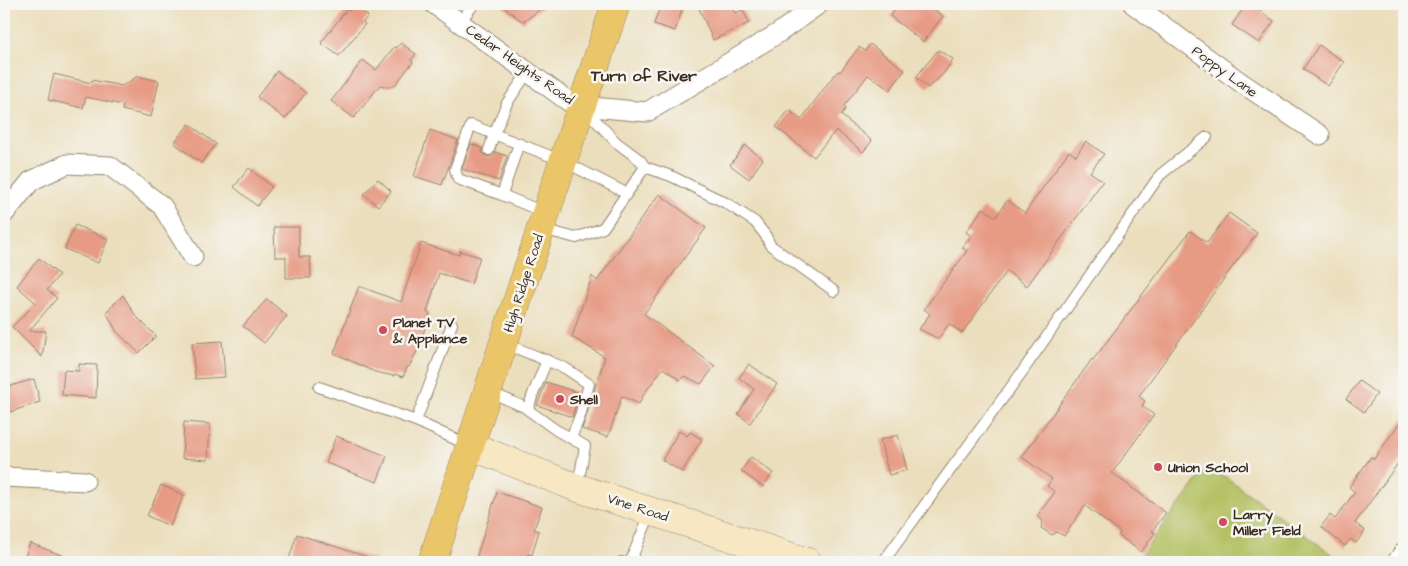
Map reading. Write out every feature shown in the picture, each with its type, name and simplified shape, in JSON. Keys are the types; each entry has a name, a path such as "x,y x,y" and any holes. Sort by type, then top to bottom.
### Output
{"main road":[{"name":"High Ridge Road","path":"432,562 616,4"}],"street":[{"name":"Cedar Heights Road","path":"434,4 568,101 581,106"},
{"path":"581,106 647,112 777,34 819,4"},
{"name":"Poppy Lane","path":"1133,4 1243,84 1320,135"},
{"path":"4,214 31,181 67,164 110,166 162,206 194,257"},
{"name":"Vine Road","path":"471,446 575,487 808,562"},
{"path":"4,477 85,481"},
{"path":"1397,562 1404,552"}],"lane":[{"path":"460,22 474,4"},
{"path":"489,150 507,103 528,72"},
{"path":"581,106 616,142 640,160 645,167 671,176 726,203 755,222 766,236 770,245 834,291"},
{"path":"626,194 563,161 471,125 455,169 458,179 502,195 543,221 576,238 603,228 645,167"},
{"path":"883,562 1022,372 1160,175 1207,137"},
{"path":"502,195 519,144"},
{"path":"477,186 481,175"},
{"path":"416,421 452,324"},
{"path":"504,343 565,368 589,384 580,416 571,438"},
{"path":"528,409 547,360"},
{"path":"319,387 416,421 471,446"},
{"path":"488,391 528,409 556,430 585,446 581,469 575,487"},
{"path":"630,562 652,511"}],"green space":[{"name":"Larry Miller Field","path":"1209,465 1343,562 1136,562"}],"building":[{"path":"500,4 547,4 523,22"},
{"path":"661,4 684,4 675,31 654,24"},
{"path":"697,4 731,4 735,13 743,10 749,23 713,40"},
{"path":"900,4 927,4 943,16 923,42 890,16"},
{"path":"1246,4 1265,4 1260,11 1274,21 1259,43 1232,25"},
{"path":"354,5 368,16 363,22 365,24 339,56 321,43 347,9 349,11"},
{"path":"401,43 416,54 411,60 413,62 394,86 380,85 354,118 331,101 363,60 376,70 394,47 396,48"},
{"path":"870,44 905,70 890,90 868,75 844,106 846,108 841,115 872,141 863,152 836,130 814,157 776,127 789,110 801,120 831,79 838,71 840,72 859,47 865,51"},
{"path":"1319,45 1344,62 1328,86 1303,69"},
{"path":"938,50 953,59 944,73 928,88 916,77"},
{"path":"277,71 306,93 285,119 257,97"},
{"path":"54,74 91,83 92,80 122,86 138,76 159,81 151,117 122,110 123,105 86,97 83,108 48,100"},
{"path":"189,124 216,144 201,163 174,143"},
{"path":"430,130 458,140 442,185 414,176"},
{"path":"1086,141 1104,154 1090,172 1103,181 1027,286 1007,271 962,333 949,324 938,339 919,329 930,314 924,309 967,251 962,248 971,236 966,232 983,208 996,217 1007,200 1025,213 1069,151 1076,156"},
{"path":"471,144 482,148 482,152 486,156 491,157 495,152 507,156 499,181 462,169"},
{"path":"745,145 763,159 749,179 730,165"},
{"path":"249,168 272,187 257,206 234,187"},
{"path":"378,179 391,191 378,206 364,194"},
{"path":"659,194 706,228 644,314 715,366 701,384 684,376 680,380 663,368 639,404 622,396 608,437 582,429 605,357 572,337 592,276 597,281"},
{"path":"1229,213 1257,233 1139,396 1145,401 1142,406 1154,415 1112,473 1166,513 1152,531 1155,533 1141,552 1118,535 1120,532 1085,506 1064,536 1057,532 1052,535 1041,528 1043,521 1037,516 1055,492 1047,486 1052,479 1022,457 1092,359 1190,231 1207,243"},
{"path":"75,225 108,239 98,263 65,249"},
{"path":"274,227 299,227 299,257 310,257 311,278 286,278 286,257 275,257"},
{"name":"Planet TV & Appliance","path":"421,243 459,255 460,251 480,257 471,284 439,273 427,312 430,313 419,347 403,377 395,374 394,376 375,372 334,353 359,286 401,302"},
{"path":"39,258 59,275 47,290 57,298 29,331 46,331 42,357 12,327 36,303 17,286"},
{"path":"123,295 135,315 156,336 139,353 117,332 106,312"},
{"path":"267,299 287,316 264,343 243,326"},
{"path":"222,341 225,377 195,379 192,343"},
{"path":"79,364 97,365 96,398 62,395 64,370 79,371"},
{"path":"749,364 777,384 750,423 738,414 754,389 739,378"},
{"path":"34,379 40,402 4,414 4,388"},
{"path":"1359,381 1377,394 1364,412 1346,399"},
{"name":"Shell","path":"546,382 579,393 572,417 537,405"},
{"path":"1404,417 1404,455 1355,523 1365,531 1356,543 1351,539 1345,546 1321,527 1330,515 1335,519 1355,492 1349,487 1371,457 1374,459"},
{"path":"184,422 210,424 208,460 182,458"},
{"path":"679,431 687,436 690,432 702,439 682,472 662,460"},
{"path":"898,435 907,470 889,475 880,440"},
{"path":"336,436 387,456 377,482 326,463"},
{"path":"751,457 773,473 763,487 741,471"},
{"path":"161,485 184,495 170,526 147,516"},
{"path":"497,492 542,507 534,529 539,531 532,555 528,554 525,562 475,562"},
{"path":"297,534 374,559 374,562 288,562"},
{"path":"30,543 77,561 77,562 23,562"}],"place":[{"name":"Planet TV & Appliance","path":"383,330"},
{"name":"Shell","path":"560,399"},
{"name":"Union School","path":"1158,467"},
{"name":"Larry Miller Field","path":"1223,522"}],"district":[{"name":"Turn of River","path":"644,75"}]}
